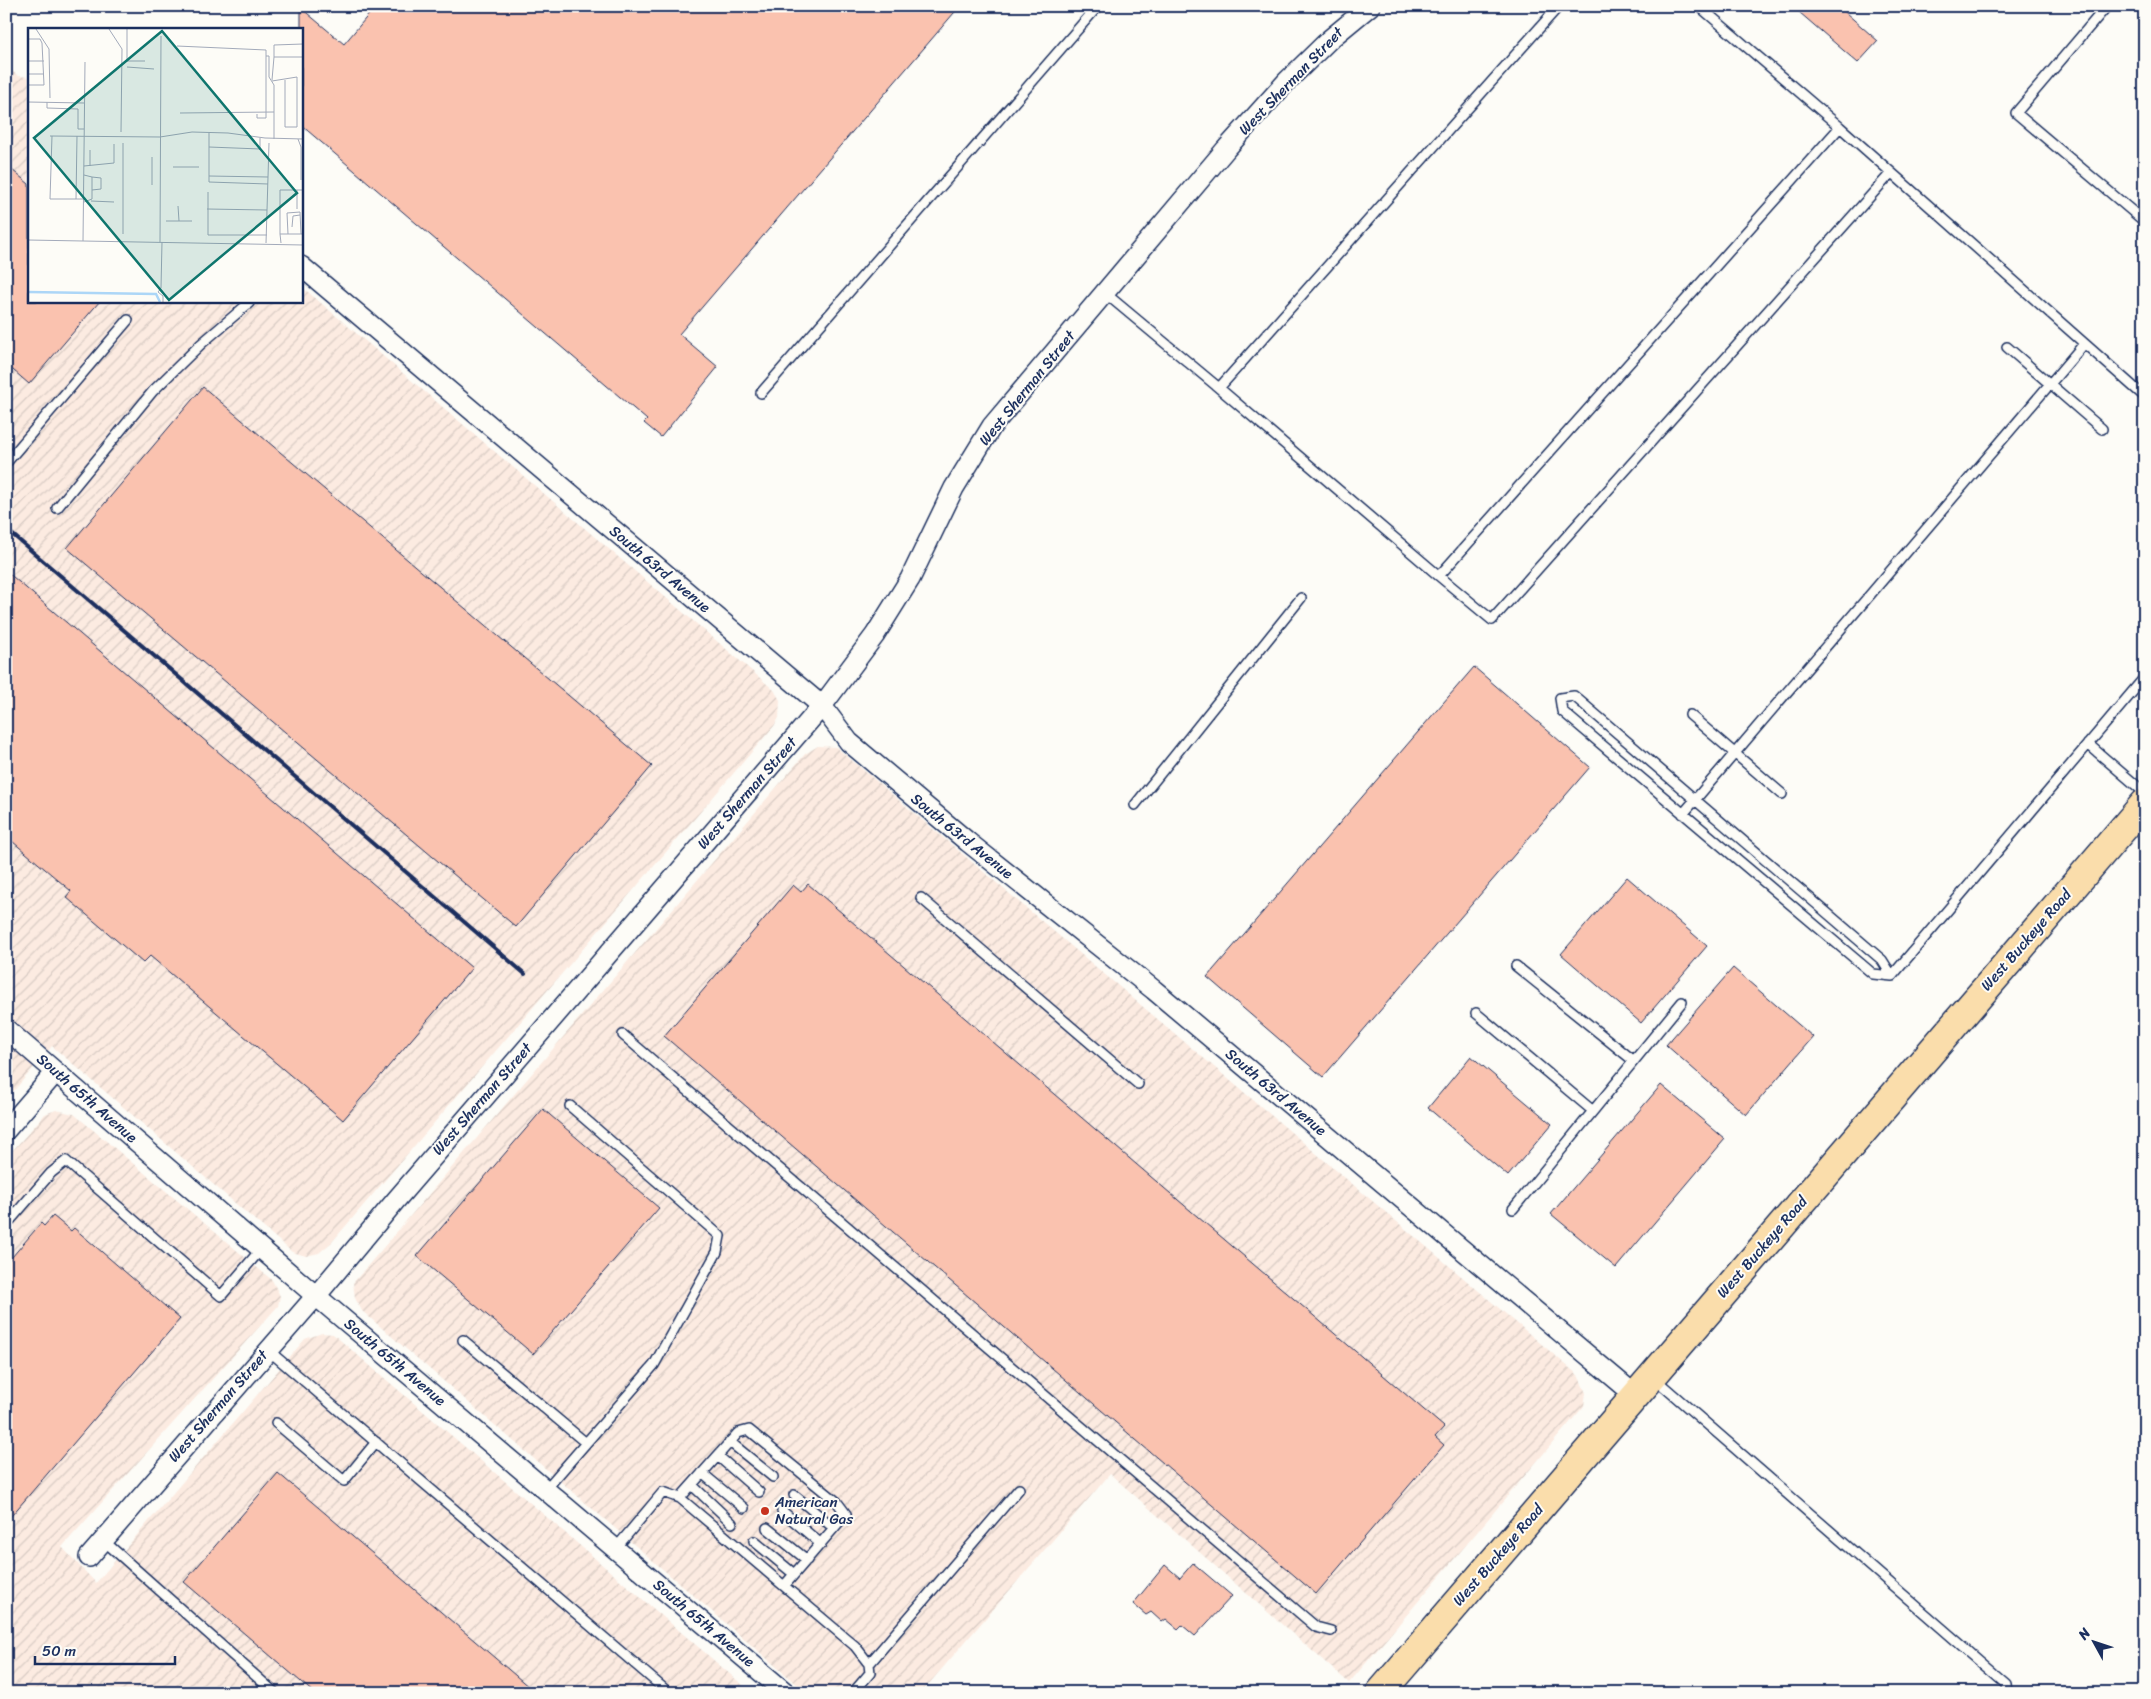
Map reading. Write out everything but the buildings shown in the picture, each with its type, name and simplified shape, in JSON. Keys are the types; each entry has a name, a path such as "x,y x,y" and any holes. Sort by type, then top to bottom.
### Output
{"main road":[{"name":"West Buckeye Road","path":"1380,1693 2145,803"}],"street":[{"name":"West Sherman Street","path":"89,1557 267,1350 316,1296 403,1192 822,706 880,627 910,578 954,488 992,426 1226,149 1281,88 1330,39 1370,6"},
{"name":"South 63rd Avenue","path":"302,267 822,706 849,742 968,842 1643,1385"},
{"name":"South 65th Avenue","path":"6,1029 316,1296 786,1693"},
{"path":"6,1130 56,1072"}],"lane":[{"path":"761,393 1098,6"},
{"path":"1699,6 1840,127 2145,397"},
{"path":"2107,6 2016,113 2145,222"},
{"path":"1219,388 1560,7"},
{"path":"1439,576 1840,127"},
{"path":"1105,293 1492,620 1891,173"},
{"path":"57,508 153,392 201,344 249,303"},
{"path":"6,463 128,320"},
{"path":"1683,814 2084,344"},
{"path":"2007,347 2102,429"},
{"path":"1135,805 1301,598"},
{"path":"1892,976 2145,678"},
{"path":"1574,696 1882,960 1892,976 1873,974 1562,711 1560,698 1574,696"},
{"path":"1690,715 1782,794"},
{"path":"2088,744 2145,793"},
{"path":"921,898 1138,1084"},
{"path":"1516,966 1634,1061"},
{"path":"1514,1209 1682,1002"},
{"path":"1476,1013 1593,1111"},
{"path":"623,1035 1316,1627 1330,1631"},
{"path":"546,1489 654,1366 717,1252 720,1236 570,1106"},
{"path":"6,1225 51,1173 66,1161 221,1296 262,1248"},
{"path":"463,1340 586,1443"},
{"path":"267,1350 669,1693"},
{"path":"1643,1385 2006,1684 2007,1693"},
{"path":"276,1423 344,1481 376,1442"},
{"path":"680,1498 738,1433 749,1430 837,1502 846,1514 784,1586"},
{"path":"730,1442 773,1477"},
{"path":"718,1456 759,1492"},
{"path":"702,1473 744,1508"},
{"path":"692,1485 732,1523"},
{"path":"869,1664 1019,1489"},
{"path":"616,1548 663,1492 680,1498 855,1646 869,1664 870,1673 853,1693"},
{"path":"794,1496 834,1528"},
{"path":"782,1511 821,1544"},
{"path":"767,1528 807,1560"},
{"path":"103,1540 275,1693"},
{"path":"754,1541 794,1574"}],"shaded area":[{"path":"6,67 19,76 28,77 28,302 302,302 302,287 774,690 780,700 779,718 774,726 332,1242 319,1253 306,1256 292,1252 52,1046 6,1100"},
{"path":"818,746 836,747 1578,1375 1586,1393 1584,1406 1349,1683 1110,1474 921,1693 807,1693 362,1311 355,1298 353,1283 805,754"},
{"path":"56,1110 74,1114 272,1280 280,1296 278,1306 62,1547 96,1583 305,1339 322,1333 333,1334 752,1693 6,1693 6,1158 45,1114"}],"railway":[{"path":"6,529 525,974"}],"place":[{"name":"American Natural Gas","path":"765,1511"}]}
